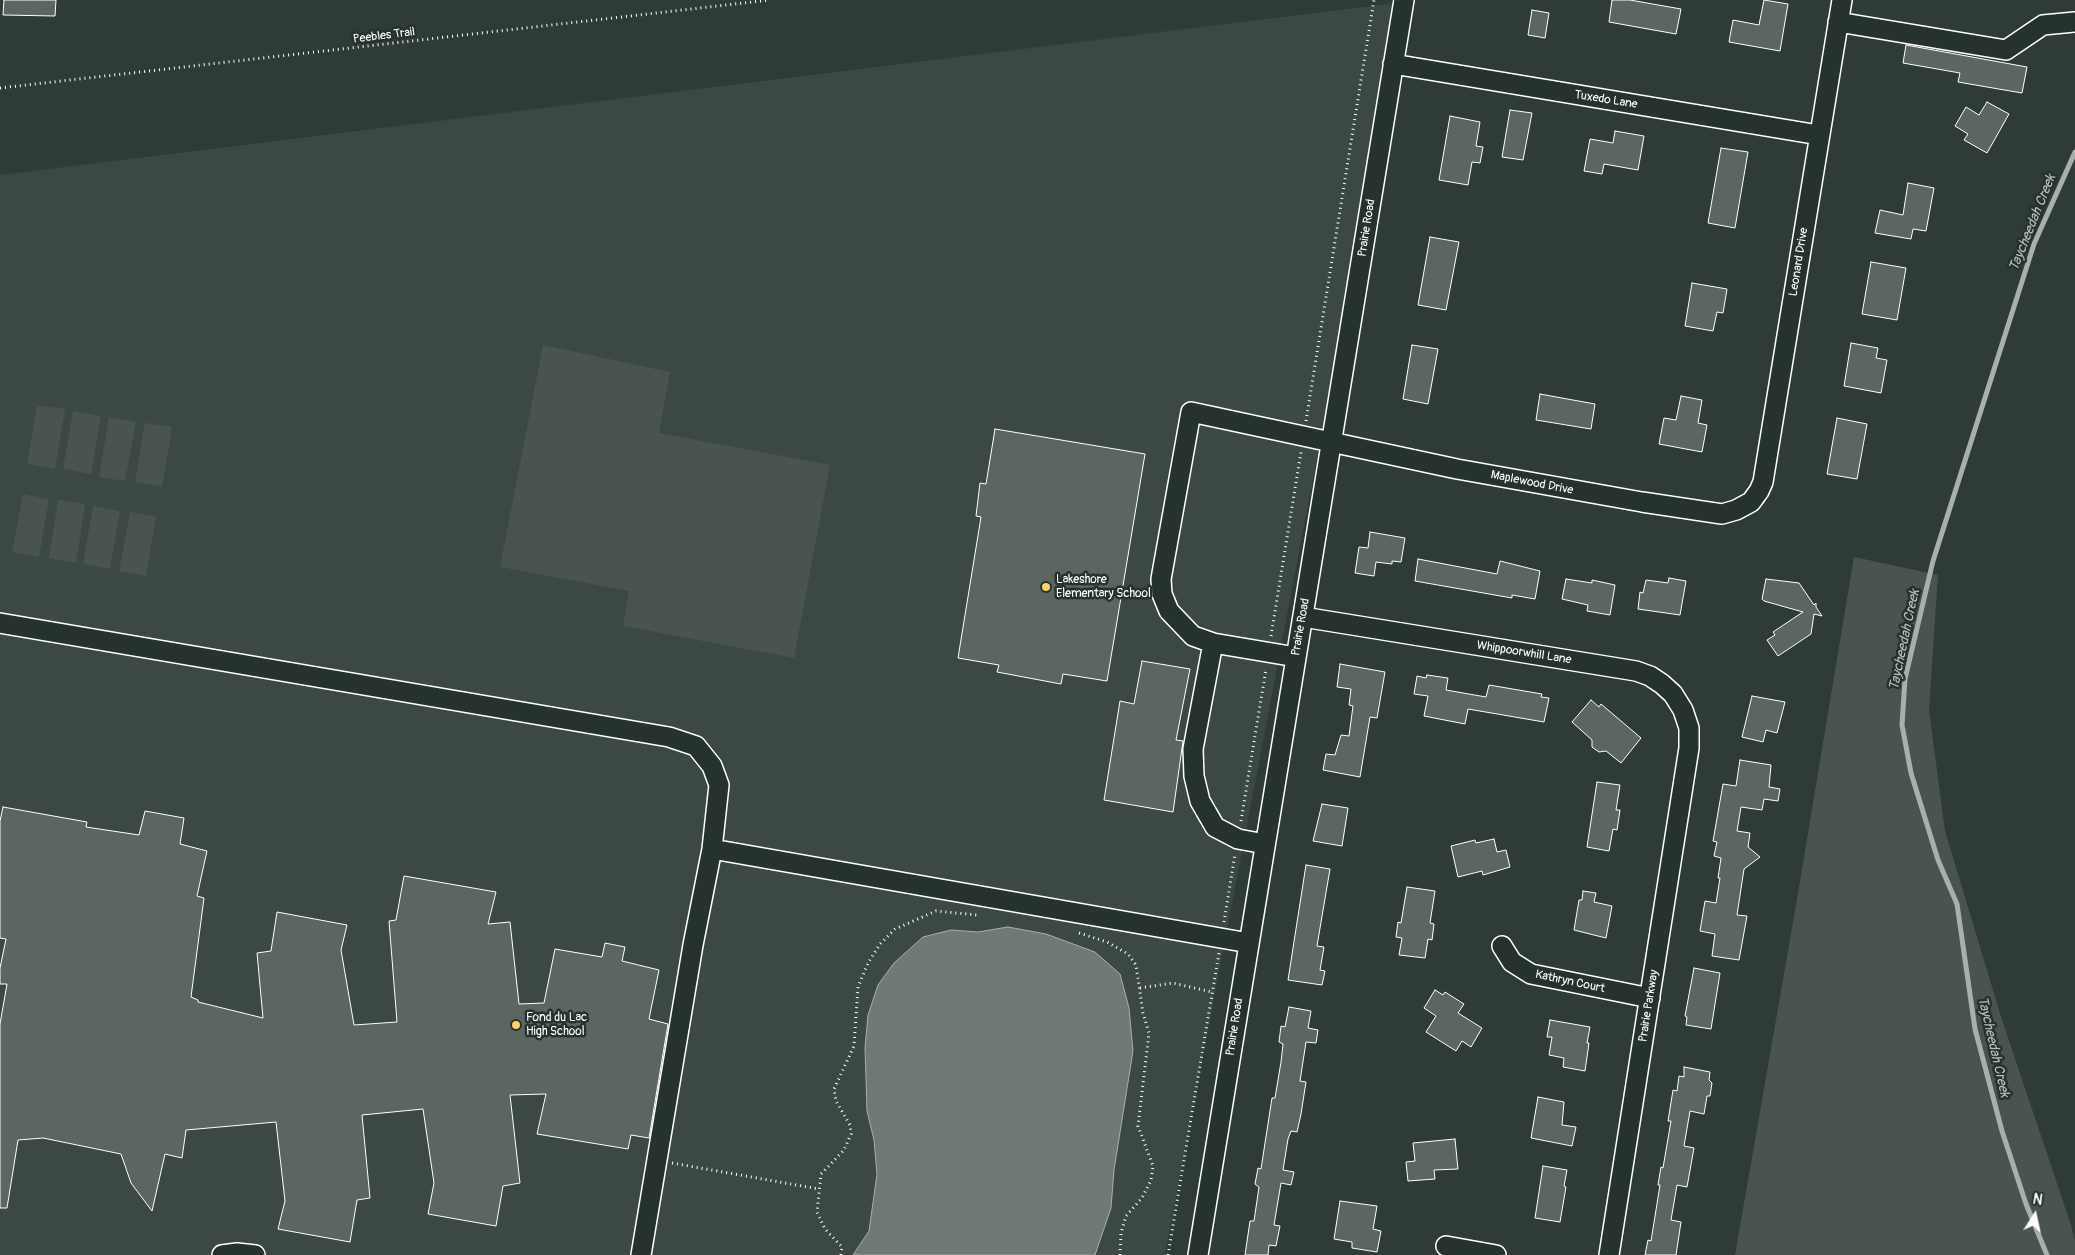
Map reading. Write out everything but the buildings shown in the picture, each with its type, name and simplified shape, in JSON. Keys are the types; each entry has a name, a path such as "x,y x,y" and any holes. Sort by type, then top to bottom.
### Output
{"street":[{"name":"Prairie Road","path":"1198,1255 1404,0"},
{"name":"Leonard Drive","path":"1734,511 1751,502 1759,491 1762,482 1842,0"},
{"path":"1838,22 2006,50 2043,25 2075,22"},
{"name":"Tuxedo Lane","path":"1393,64 1819,135"},
{"name":"Maplewood Drive","path":"1213,644 1194,636 1169,611 1162,594 1161,579 1191,412 1457,469 1582,492 1716,514 1734,511"},
{"name":"Whippoorwhill Lane","path":"1303,617 1646,674 1669,690 1681,705 1689,728 1688,756"},
{"path":"0,623 669,737 696,746 712,766 719,785 712,849 693,945 640,1255"},
{"path":"1265,844 1238,839 1215,828 1200,801 1194,776 1193,749 1213,644 1296,657"},
{"name":"Prairie Parkway","path":"1609,1255 1688,756"},
{"path":"712,849 1249,943"},
{"name":"Kathryn Court","path":"1502,946 1512,962 1531,974 1650,998"},
{"path":"1446,1246 1496,1255"},
{"path":"222,1255 237,1253 255,1255"}],"path":[{"name":"Peebles Trail","path":"0,88 770,0"},
{"path":"1168,1255 1238,839 1374,0"},
{"path":"841,1255 842,1247 826,1229 817,1212 819,1189 821,1174 844,1150 851,1134 850,1125 836,1101 834,1089 854,1046 858,987 868,963 880,944 895,929 936,911 984,916"},
{"path":"1074,932 1108,942 1128,954 1136,966 1143,1013 1149,1033 1138,1126 1153,1166 1151,1180 1142,1198 1126,1216 1121,1233 1120,1255"},
{"path":"1140,988 1173,983 1212,992"},
{"path":"657,1160 819,1189"}],"shaded area":[{"path":"1404,2 1165,1255 0,1255 0,175"},
{"path":"543,345 670,372 659,433 830,465 794,658 623,626 629,591 500,567"},
{"path":"37,405 65,409 55,469 27,464"},
{"path":"73,411 101,416 91,474 63,469"},
{"path":"109,417 136,422 125,481 99,477"},
{"path":"145,423 172,427 162,487 135,482"},
{"path":"23,494 49,499 39,557 12,552"},
{"path":"58,500 85,504 76,563 49,558"},
{"path":"93,506 120,511 110,569 83,564"},
{"path":"130,512 156,517 146,576 119,571"},
{"path":"1854,557 1938,575 1929,710 1945,831 2002,1020 2071,1225 2075,1241 2075,1255 1735,1255"},
{"path":"1008,927 1046,934 1095,952 1120,974 1129,1008 1133,1051 1114,1170 1111,1208 1095,1255 853,1255 869,1231 877,1174 874,1140 867,1111 865,1048 868,1015 878,985 894,963 923,937 951,930 978,932"}],"waterway":[{"name":"Taycheedah Creek","path":"2047,1255 2026,1204 2002,1131 1975,1029 1957,904 1938,860 1911,773 1902,725 1905,679 1933,561 2034,244 2075,152"}],"place":[{"name":"Lakeshore Elementary School","path":"1046,587"},
{"name":"Fond du Lac High School","path":"516,1025"}]}
